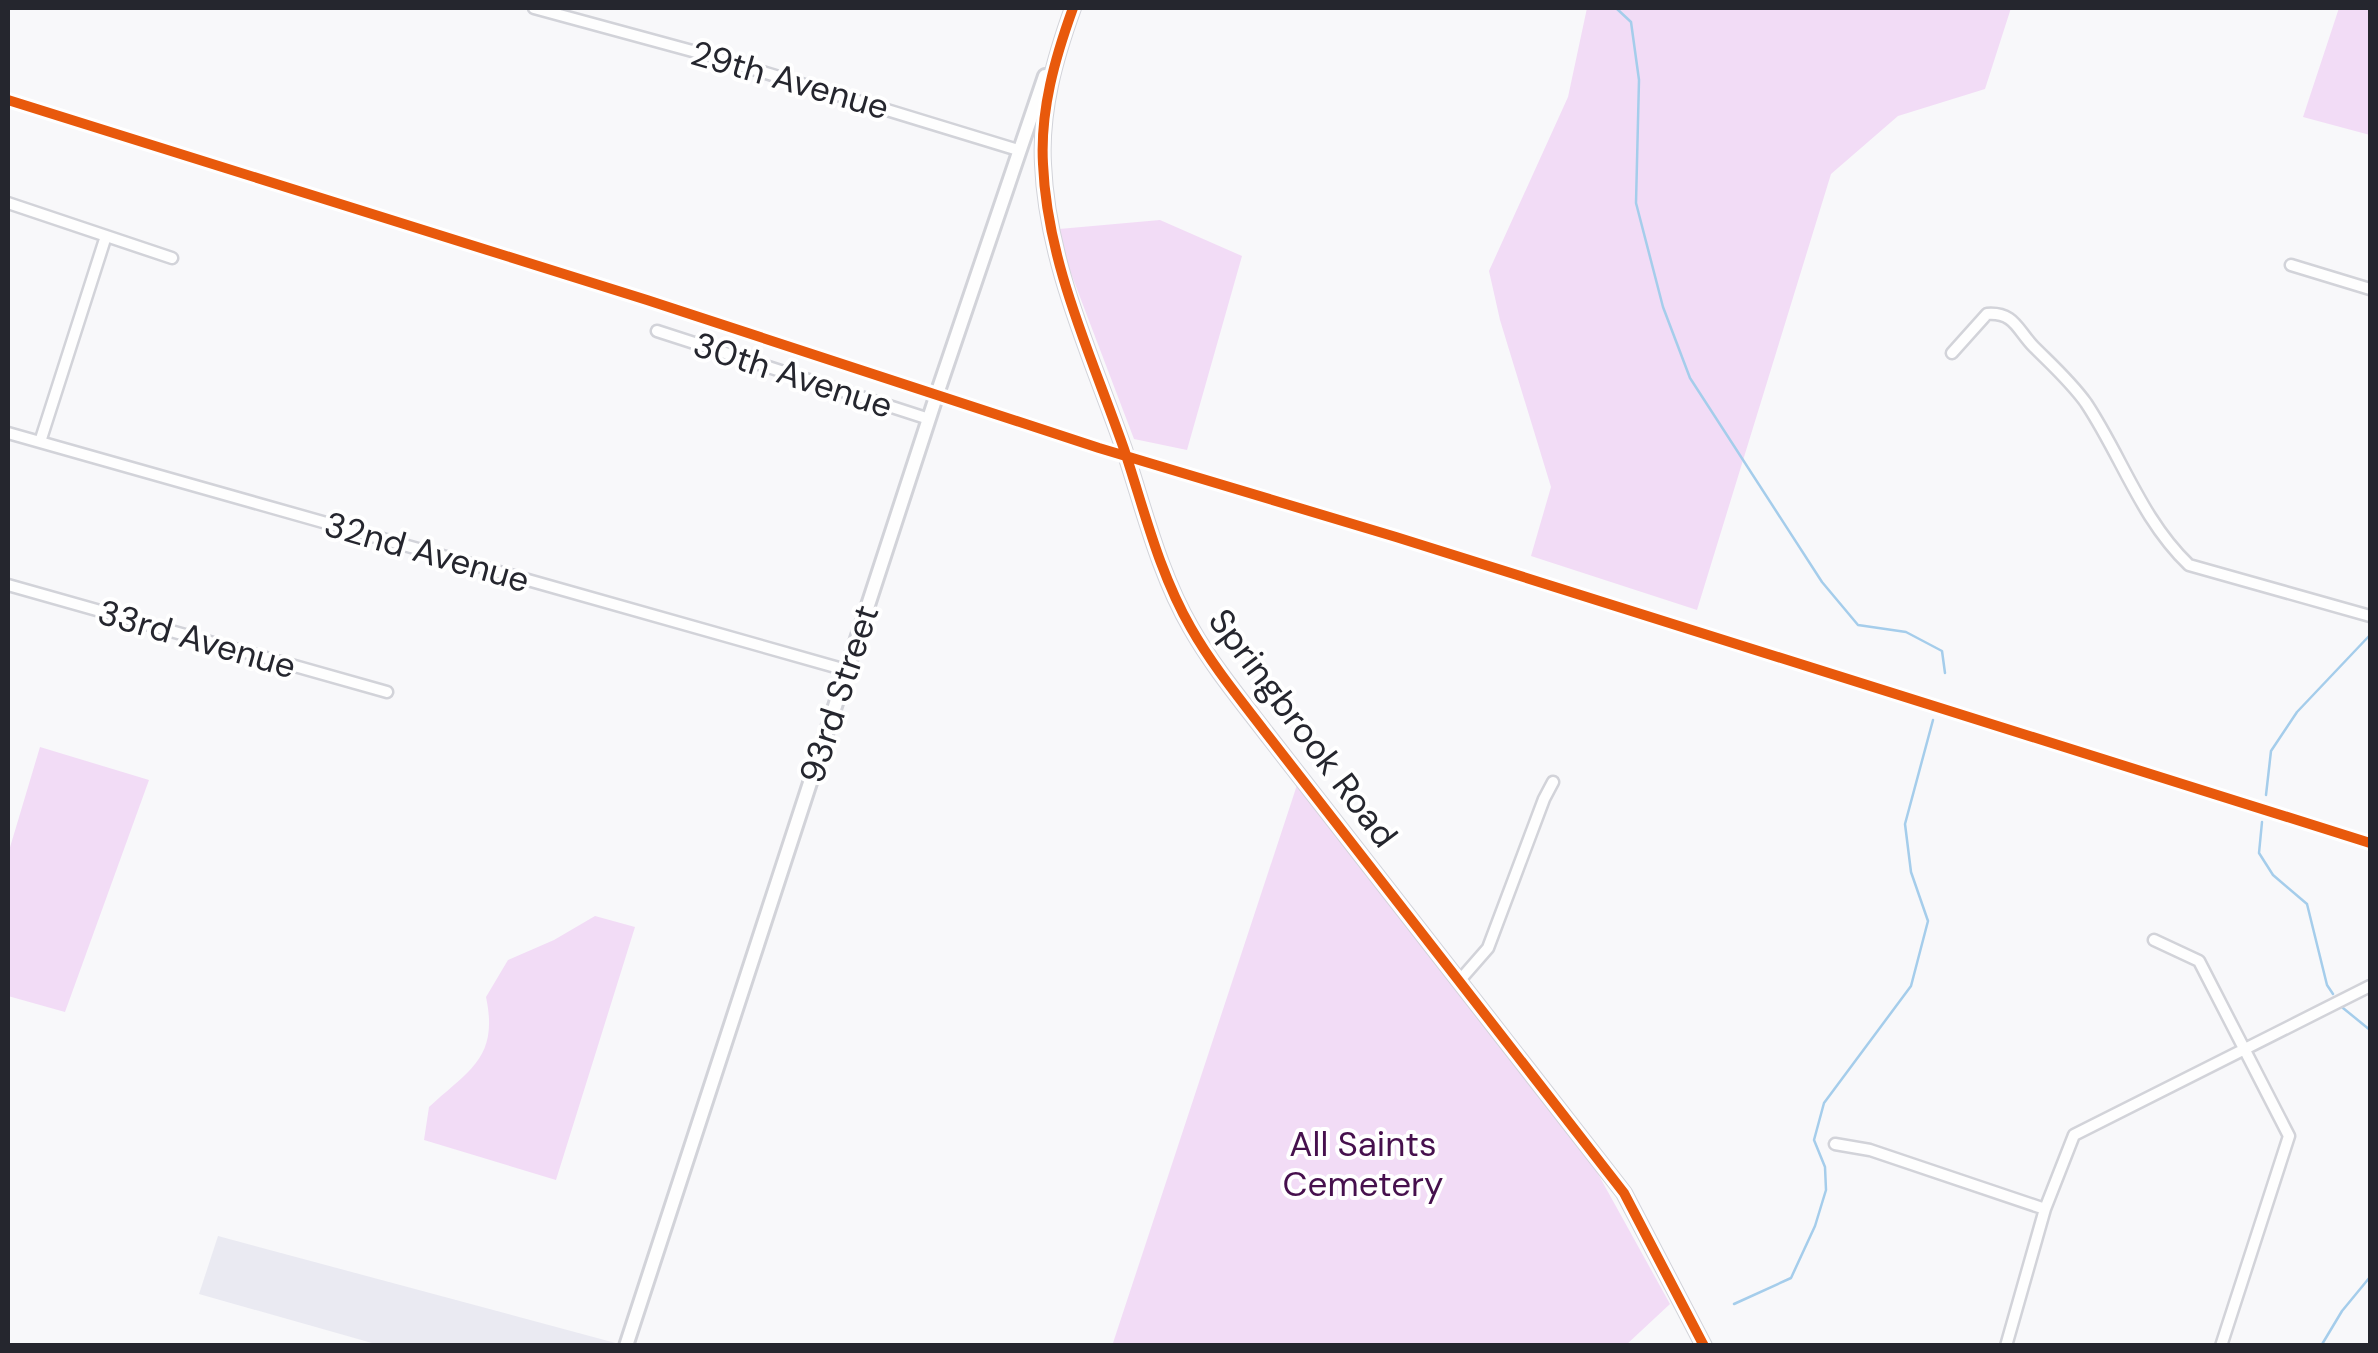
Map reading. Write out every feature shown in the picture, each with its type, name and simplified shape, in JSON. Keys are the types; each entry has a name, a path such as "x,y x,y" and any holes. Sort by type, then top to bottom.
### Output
{"street":[{"name":"29th Avenue","path":"534,8 707,55 1042,160"},
{"name":"Springbrook Road","path":"1072,8 1044,115 1042,160 1047,210 1054,247 1149,530 1183,613 1222,674 1624,1192 1704,1346"},
{"name":"93rd Street","path":"626,1346 928,420 1018,150 1059,46"},
{"path":"8,204 172,258"},
{"path":"40,442 106,236"},
{"path":"2291,265 2370,288"},
{"path":"1952,353 1987,314 2011,318 2086,404 2150,520 2188,564 2370,616"},
{"name":"30th Avenue","path":"657,331 928,420"},
{"name":"32nd Avenue","path":"8,433 846,670"},
{"name":"33rd Avenue","path":"8,584 386,692"},
{"path":"1460,980 1488,948 1553,782"},
{"path":"2154,940 2199,961 2288,1136 2221,1346"},
{"path":"2006,1346 2045,1209 2074,1135 2370,986"},
{"path":"1834,1144 1870,1150 2045,1209"}],"shaded area":[{"path":"218,1236 623,1345 379,1345 199,1294"}],"green space":[{"path":"1587,8 2011,8 1985,89 1898,116 1831,174 1697,610 1531,556 1551,487 1489,271 1568,97"},
{"path":"2339,8 2370,8 2370,135 2303,117"},
{"path":"1160,220 1242,256 1187,450 1134,439 1064,255 1059,229"},
{"path":"40,747 149,780 65,1012 8,996 8,854"},
{"name":"All Saints Cemetery","path":"1297,785 1592,1163 1670,1304 1626,1345 1112,1346"},
{"path":"595,916 635,927 556,1180 424,1140 429,1107 468,1072 484,1049 489,1018 486,997 508,960"}],"waterway":[{"path":"1616,8 1631,22 1639,80 1636,203 1663,307 1690,378 1822,582 1858,625 1906,632 1942,651 1945,673"},
{"path":"2266,795 2271,751 2297,712 2370,635"},
{"path":"1734,1304 1791,1278 1815,1226 1826,1190 1825,1167 1814,1140 1824,1103 1911,986 1928,921 1911,872 1905,824 1933,720"},
{"path":"2262,822 2259,853 2273,875 2307,904 2327,985 2333,994"},
{"path":"2343,1008 2370,1030"},
{"path":"2321,1346 2342,1311 2370,1277"}],"cycle path":[{"path":"1073,8 1046,104 1046,201 1073,309 1161,563 1180,607 1236,695 1624,1193 1704,1346"},
{"path":"8,100 647,300 1099,448 1396,537 2370,843"}]}
